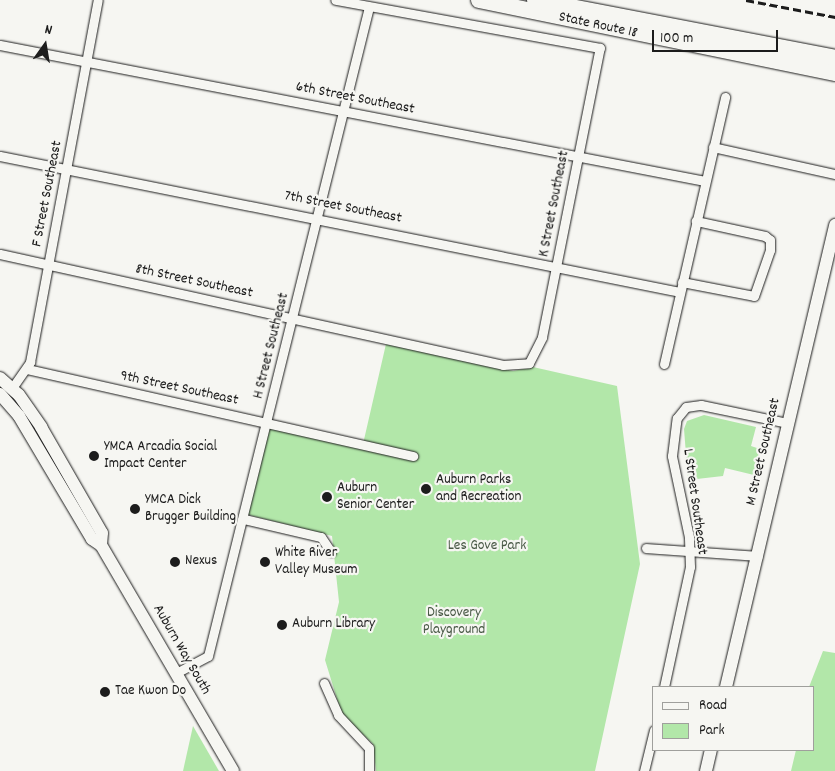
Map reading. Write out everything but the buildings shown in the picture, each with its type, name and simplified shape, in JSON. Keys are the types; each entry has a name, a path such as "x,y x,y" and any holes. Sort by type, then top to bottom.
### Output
{"highway":[{"name":"State Route 18","path":"478,0 835,73"},
{"name":"State Route 18","path":"535,0 835,58"}],"main road":[{"name":"M Street Southeast","path":"726,686 835,225"},
{"name":"Auburn Way South","path":"0,378 5,393 30,409 102,533 101,545 233,771"},
{"path":"706,771 711,751"}],"street":[{"name":"F Street Southeast","path":"5,393 27,369 49,264 98,0"},
{"path":"334,0 369,7"},
{"name":"K Street Southeast","path":"369,7 600,48 540,347 528,363"},
{"name":"H Street Southeast","path":"176,673 208,656 244,519 369,7"},
{"name":"6th Street Southeast","path":"0,45 706,181"},
{"path":"664,364 725,97"},
{"path":"713,147 835,174"},
{"name":"7th Street Southeast","path":"0,156 318,216 557,264 681,287 754,296 770,250 770,240 765,236 696,221"},
{"name":"8th Street Southeast","path":"0,254 512,367 528,363"},
{"name":"9th Street Southeast","path":"27,369 413,456"},
{"name":"L Street Southeast","path":"664,686 691,549 672,450 682,411 704,405 788,423"},
{"path":"244,519 321,537 331,552"},
{"path":"646,548 691,549 758,556"},
{"path":"324,683 334,708 351,730 369,748 369,771"},
{"path":"644,771 652,738"}],"green space":[{"name":"Les Gove Park","path":"386,344 513,371 533,367 617,386 640,564 595,771 376,771 373,744 342,715 325,660 339,602 332,536 245,514 267,422 363,444"},
{"path":"704,415 756,427 751,446 760,449 754,475 725,468 723,476 688,480 684,429 687,421"},
{"path":"823,651 835,653 835,771 791,771 796,751 815,751 815,686 809,686"},
{"path":"193,726 219,771 183,771"}],"railway":[{"path":"746,0 835,17"}],"place":[{"name":"YMCA Arcadia Social Impact Center","path":"94,456"},
{"name":"Auburn Parks and Recreation","path":"426,489"},
{"name":"Auburn Senior Center","path":"327,497"},
{"name":"YMCA Dick Brugger Building","path":"135,509"},
{"name":"Nexus","path":"175,562"},
{"name":"White River Valley Museum","path":"265,562"},
{"name":"Auburn Library","path":"282,625"},
{"name":"Tae Kwon Do","path":"105,692"}],"park label":[{"name":"Discovery Playground","path":"454,622"}]}
